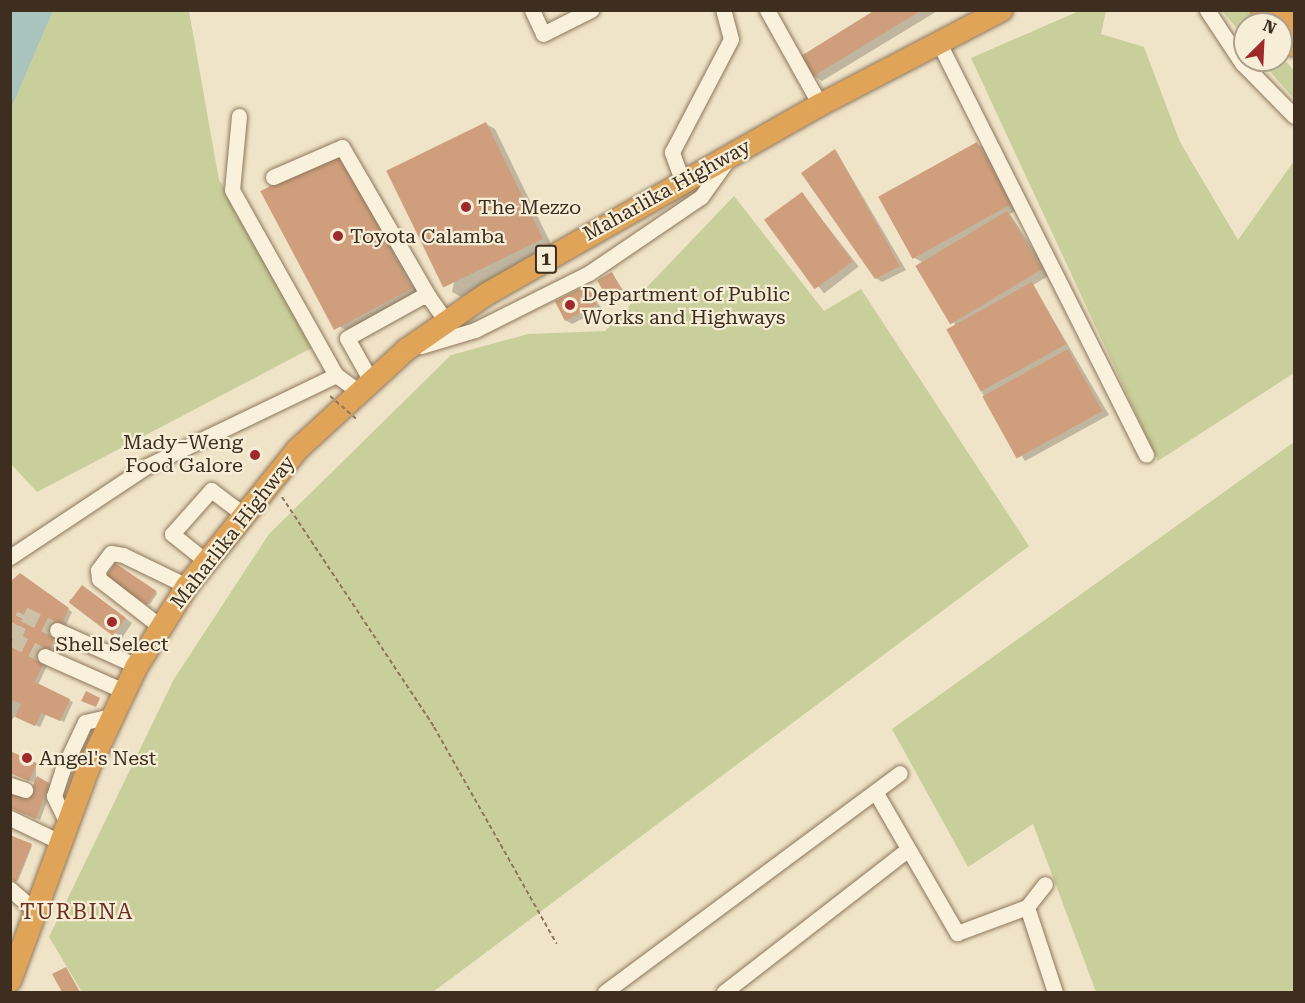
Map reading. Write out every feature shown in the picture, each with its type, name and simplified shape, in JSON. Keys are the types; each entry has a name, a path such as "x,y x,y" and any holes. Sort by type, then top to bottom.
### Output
{"highway":[{"path":"971,24 990,10"},
{"name":"Maharlika Highway","path":"10,981 15,942 35,911 64,832 112,716 137,666 187,586 270,479 365,386 406,350 446,321 682,180 938,41 1002,10"}],"street":[{"path":"532,10 543,34 591,10"},
{"path":"682,180 672,152 731,39 723,10"},
{"path":"767,10 820,105"},
{"path":"1207,10 1242,63 1294,116"},
{"path":"938,41 1146,455"},
{"path":"239,116 232,190 336,375 365,386"},
{"path":"273,177 342,147 429,297 446,321"},
{"path":"406,350 475,330 589,273 701,197 731,155"},
{"path":"365,386 347,338 429,297"},
{"path":"10,557 147,466 336,375"},
{"path":"207,562 172,534 211,490 243,514"},
{"path":"161,627 99,579 98,570 111,553 123,555 187,586"},
{"path":"57,630 137,666"},
{"path":"45,656 124,691"},
{"path":"609,991 900,773"},
{"path":"876,793 906,851 957,933 1027,907 1045,884"},
{"path":"10,818 64,832"},
{"path":"724,993 906,851"},
{"path":"10,889 35,911"},
{"path":"1027,907 1055,993"}],"path":[{"path":"330,396 356,419"},
{"path":"270,479 434,727 557,944"}],"green space":[{"path":"53,11 189,11 219,180 323,342 37,492 11,464 11,109"},
{"path":"1079,11 1106,11 1101,34 1144,47 1180,142 1238,240 1294,161 1294,373 1158,461 971,58"},
{"path":"1222,11 1246,11 1233,12 1233,24"},
{"path":"1293,70 1294,99 1270,72 1293,72"},
{"path":"734,196 824,311 861,289 1029,546 433,992 82,992 49,937 174,679 269,534 451,355 528,334 605,331"},
{"path":"1294,442 1294,992 1096,992 1033,824 968,867 892,729"}],"water":[{"path":"10,11 53,11 11,109"}],"building":[{"path":"875,10 922,10 812,77 801,56"},
{"name":"The Mezzo","path":"486,122 543,239 443,288 386,171"},
{"path":"977,142 1011,204 913,259 878,197"},
{"path":"835,149 900,266 875,279 801,173"},
{"path":"338,150 412,289 334,330 260,191"},
{"path":"802,192 853,262 815,289 764,220"},
{"path":"1007,211 1042,269 950,324 915,266"},
{"path":"612,272 623,292 608,300 597,280"},
{"path":"1032,282 1066,344 981,392 946,330"},
{"path":"587,285 597,305 565,321 555,301"},
{"path":"1068,349 1102,411 1017,459 982,397"},
{"path":"115,563 156,591 147,605 105,577"},
{"path":"20,573 69,608 35,682 70,699 60,721 41,713 35,726 15,717 21,704 10,699 10,582"},
{"path":"82,585 126,618 113,636 69,603"},
{"path":"86,691 100,698 96,707 81,701"},
{"path":"10,751 37,763 29,781 10,773"},
{"path":"37,776 49,783 36,819 10,808 10,787 29,795"},
{"path":"10,835 32,844 16,882 10,879"},
{"path":"66,967 80,992 62,992 52,974"}],"tunnel":[{"path":"45,656 13,639 24,614 57,630"}],"place":[{"name":"The Mezzo","path":"466,207"},
{"name":"Toyota Calamba","path":"338,236"},
{"name":"Department of Public Works and Highways","path":"570,305"},
{"name":"Mady–Weng Food Galore","path":"255,455"},
{"name":"Shell Select","path":"112,622"},
{"name":"Angel's Nest","path":"27,758"}],"district":[{"name":"TURBINA","path":"77,912"}]}
